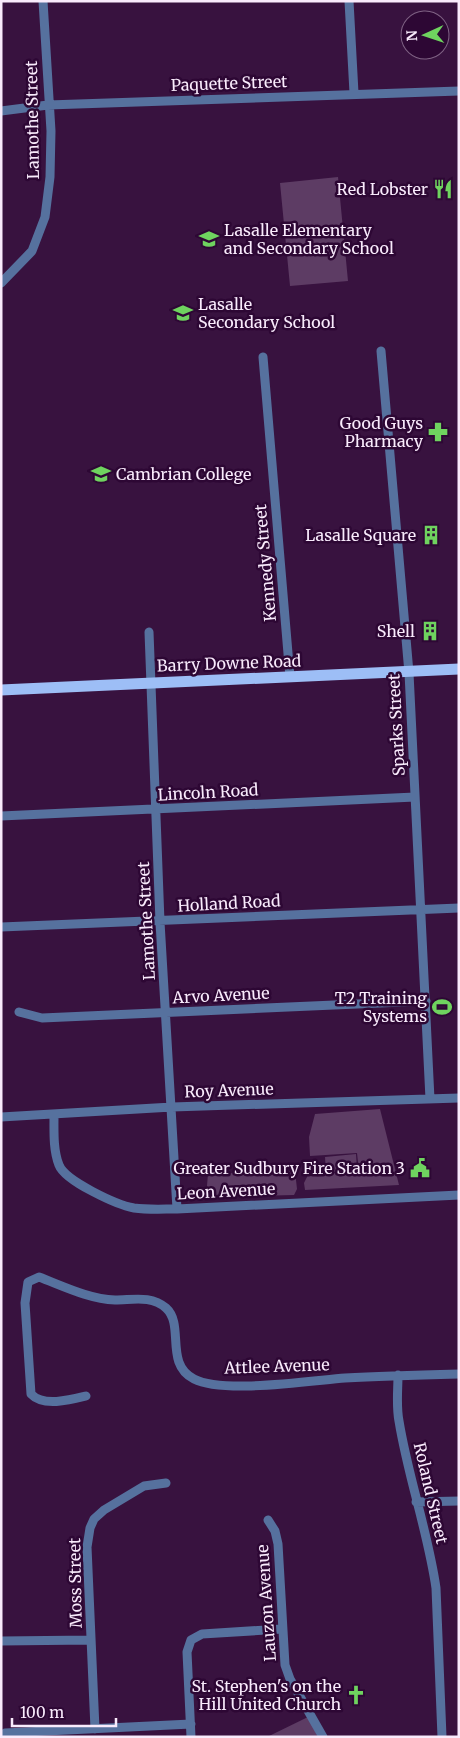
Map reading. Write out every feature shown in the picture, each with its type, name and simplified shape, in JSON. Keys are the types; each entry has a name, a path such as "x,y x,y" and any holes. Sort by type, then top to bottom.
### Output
{"main road":[{"name":"Barry Downe Road","path":"1,690 290,678 459,668"}],"street":[{"name":"Lamothe Street","path":"1,283 32,251 45,217 50,177 51,131 43,1"},
{"path":"349,1 354,94"},
{"name":"Paquette Street","path":"1,111 48,105 459,91"},
{"name":"Sparks Street","path":"381,351 409,672 430,1099"},
{"name":"Kennedy Street","path":"263,357 290,678"},
{"name":"Lamothe Street","path":"149,632 160,922 177,1208"},
{"name":"Lincoln Road","path":"1,816 415,798"},
{"name":"Holland Road","path":"1,927 160,922 459,908"},
{"name":"Arvo Avenue","path":"19,1012 42,1018 426,1001"},
{"name":"Roy Avenue","path":"1,1117 172,1107 459,1098"},
{"name":"Leon Avenue","path":"54,1115 56,1154 59,1167 69,1177 118,1204 136,1208 177,1208 459,1195"},
{"name":"Attlee Avenue","path":"86,1396 66,1400 40,1400 31,1394 25,1304 28,1282 33,1278 39,1276 93,1297 113,1300 151,1299 158,1302 168,1310 174,1322 175,1348 181,1367 192,1378 206,1383 236,1386 398,1375 459,1374"},
{"name":"Roland Street","path":"398,1375 398,1419 416,1502 433,1564 436,1588 442,1737"},
{"name":"Moss Street","path":"95,1729 88,1547 90,1528 94,1519 104,1510 144,1486 166,1483"},
{"path":"416,1502 459,1501"},
{"name":"Lauzon Avenue","path":"268,1520 275,1532 278,1544 285,1665 290,1679 323,1737"},
{"path":"191,1737 187,1652 192,1640 202,1634 282,1629"},
{"path":"1,1641 91,1640"},
{"path":"1,1736 5,1733 191,1724"}],"shaded area":[{"path":"338,177 348,281 290,286 280,183"},
{"path":"380,1109 399,1185 305,1190 304,1183 308,1175 359,1171 357,1153 310,1156 309,1137 315,1114"},
{"path":"356,1154 357,1170 326,1172 325,1157"},
{"path":"295,1171 297,1189 294,1195 206,1197 208,1174"},
{"path":"308,1717 318,1737 267,1737"}],"place":[{"name":"Red Lobster","path":"443,189"},
{"name":"Lasalle Elementary and Secondary School","path":"209,239"},
{"name":"Lasalle Secondary School","path":"183,313"},
{"name":"Good Guys Pharmacy","path":"438,432"},
{"name":"Cambrian College","path":"101,474"},
{"name":"Lasalle Square","path":"431,535"},
{"name":"Shell","path":"430,631"},
{"name":"T2 Training Systems","path":"442,1007"},
{"name":"Greater Sudbury Fire Station 3","path":"420,1168"},
{"name":"St. Stephen's on the Hill United Church","path":"356,1695"}]}
